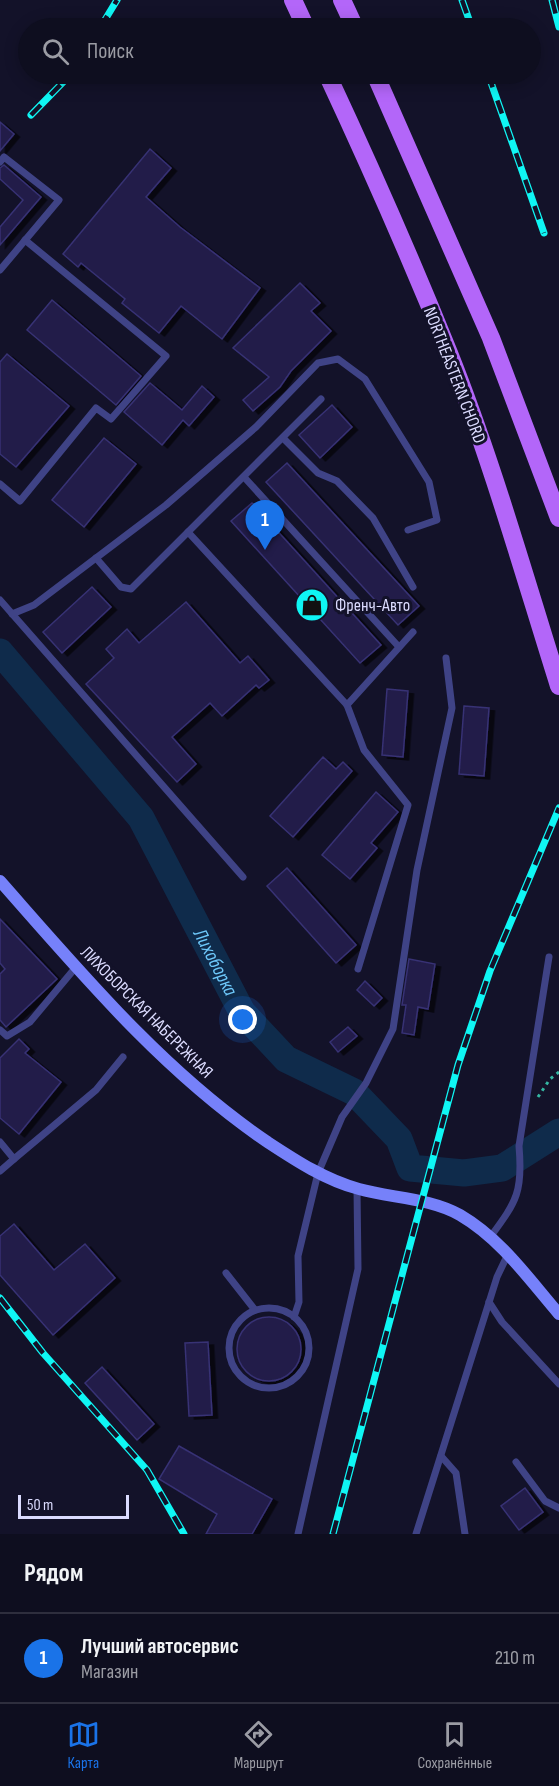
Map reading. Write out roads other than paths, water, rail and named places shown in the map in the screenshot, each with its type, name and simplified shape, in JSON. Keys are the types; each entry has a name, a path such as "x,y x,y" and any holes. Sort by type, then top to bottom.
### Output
{"main road":[{"path":"293,0 301,18"},
{"path":"342,0 350,18"},
{"name":"NORTHEASTERN CHORD","path":"332,84 371,167 450,354 497,488 559,686"},
{"path":"379,84 491,338 559,518"}],"street":[{"name":"ЛИХОБОРСКАЯ НАБЕРЕЖНАЯ","path":"0,881 76,967 142,1036 208,1097 266,1141 318,1173 357,1189 422,1202 457,1214 491,1236 559,1314"}],"lane":[{"path":"0,162 4,157 59,200 0,270"},
{"path":"0,484 20,501 96,408 111,419 166,356 25,240"},
{"path":"12,614 34,605 166,505 256,427 318,363 338,359 365,379 429,482 437,520 408,530"},
{"path":"96,558 121,587 131,589 321,399"},
{"path":"283,438 318,473 337,481 374,518 413,587"},
{"path":"244,477 399,647"},
{"path":"188,532 347,705 364,750 408,805 358,969"},
{"path":"0,600 243,877"},
{"path":"347,705 413,632"},
{"path":"294,1317 299,1302 298,1256 318,1173 342,1117 366,1083 393,1029 417,870 452,708 446,658"},
{"path":"491,1236 515,1203 522,1174 519,1146 549,957"},
{"path":"0,1030 7,1036 30,1022 76,967"},
{"path":"0,1171 96,1090 123,1057"},
{"path":"0,1142 14,1159"},
{"path":"298,1534 358,1269 357,1189"},
{"path":"416,1534 497,1276 508,1254"},
{"path":"226,1273 255,1310"},
{"path":"489,1302 502,1322 559,1384"},
{"path":"269,1308 282,1310 294,1317 304,1328 309,1343 305,1365 291,1382 277,1388 262,1388 248,1383 236,1373 230,1359 228,1344 232,1329 242,1318 255,1310 269,1308"},
{"path":"441,1456 456,1473 465,1534"},
{"path":"516,1462 545,1501 559,1508"}],"waterway":[{"name":"Лихоборка","path":"0,652 141,818 242,1012 286,1059 354,1092 399,1139 410,1168 464,1173 502,1168 559,1132"}],"railway":[{"path":"106,18 117,0"},
{"path":"462,0 468,18"},
{"path":"552,0 559,27"},
{"path":"31,115 61,84"},
{"path":"492,84 544,233"},
{"path":"333,1534 458,1065 490,971 559,808"},
{"path":"0,1298 43,1353 147,1470 184,1534"}],"place":[{"name":"Лучший автосервис","path":"265,550"},
{"name":"Френч-Авто","path":"312,605"}]}
